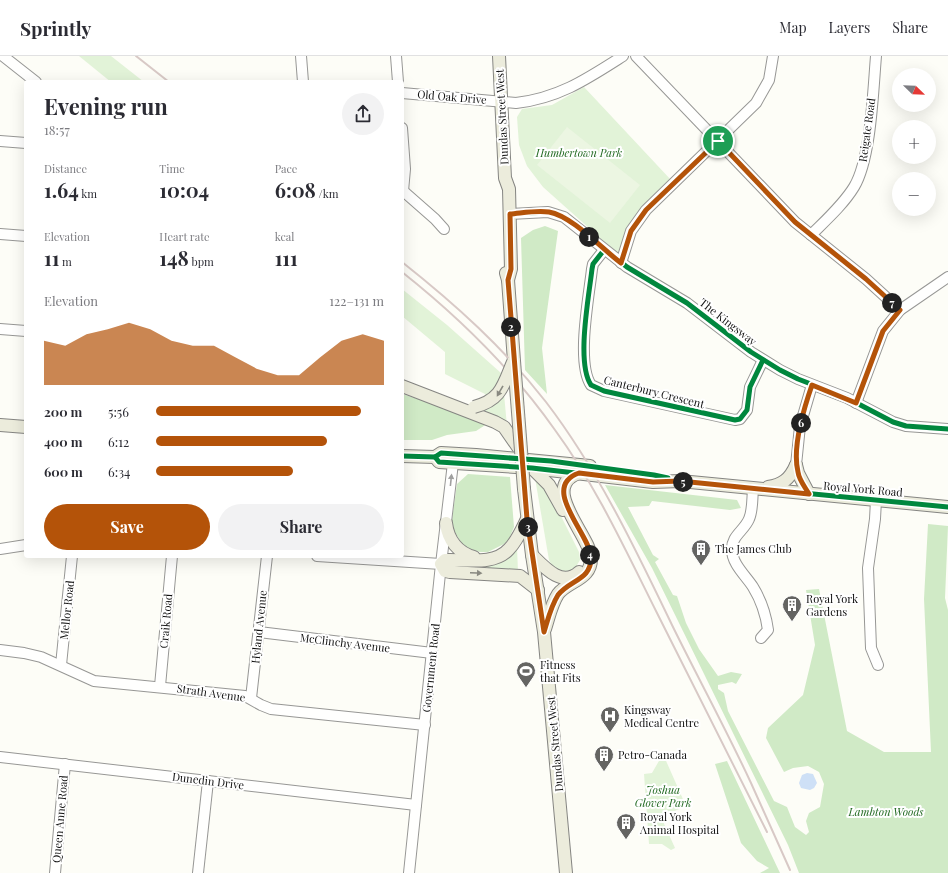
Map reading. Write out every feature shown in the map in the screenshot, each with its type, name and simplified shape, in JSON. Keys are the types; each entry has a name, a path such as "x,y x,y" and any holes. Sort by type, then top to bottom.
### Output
{"main road":[{"name":"Dundas Street West","path":"499,56 505,178 502,189 504,270 508,280 520,450 527,519 544,632 566,873"},
{"name":"Dundas Street West","path":"505,178 509,189 510,214 511,269 508,280"},
{"path":"473,410 488,403 496,397 514,361"},
{"path":"404,387 460,407 473,410 504,427 520,450"},
{"path":"0,425 24,428"},
{"name":"Royal York Road","path":"404,456 435,457 441,453 551,461 654,475 680,481 948,507"},
{"name":"Royal York Road","path":"435,457 439,462 532,468 653,482 680,481"},
{"path":"753,489 779,485 789,478 796,465"},
{"path":"796,465 798,473 809,494"},
{"path":"532,468 549,485 583,549 585,558 583,566 579,572 571,578 564,578 551,572 532,555"},
{"path":"544,632 551,609 558,595 566,587 585,575 590,566 589,548 567,507 564,496 564,488 570,477 579,473"},
{"path":"527,519 514,543 506,552 495,558 445,560 440,564 445,570 450,572 520,576 538,590"},
{"path":"446,523 447,533 460,551 481,559"}],"street":[{"path":"3,56 33,80"},
{"path":"301,56 303,80"},
{"path":"396,56 398,80"},
{"name":"Old Oak Drive","path":"404,93 516,103 549,97 584,81 623,56"},
{"path":"636,56 795,222 866,279 900,310"},
{"path":"621,263 629,235 646,210 756,103 769,80 773,56"},
{"name":"Reigate Road","path":"811,235 854,188 860,174 866,147 876,56"},
{"path":"0,141 24,143"},
{"path":"404,156 404,177"},
{"path":"404,192 444,229"},
{"name":"The Kingsway","path":"510,214 539,211 556,213 572,222 621,263 687,303 763,360 812,385 856,403 888,420 900,424 948,429"},
{"path":"0,234 24,236"},
{"name":"Canterbury Crescent","path":"604,250 593,264 584,346 586,374 591,385 604,391 736,420 740,419 747,410 750,387 763,360"},
{"path":"856,403 883,331 900,310 948,277"},
{"path":"0,329 24,331"},
{"path":"796,465 800,426 812,385"},
{"name":"Government Road","path":"409,873 440,564 453,463"},
{"path":"753,489 750,515 748,521 736,535 732,552 736,564 754,588 766,615 768,630 761,638"},
{"path":"876,500 875,519 868,568 871,648 878,665"},
{"path":"0,549 24,545"},
{"name":"Mellor Road","path":"61,665 72,558"},
{"name":"Craik Road","path":"160,686 172,558"},
{"name":"Hyland Avenue","path":"251,698 267,558"},
{"path":"348,558 440,564"},
{"name":"McClinchy Avenue","path":"259,632 432,653"},
{"name":"Strath Avenue","path":"0,650 24,652 61,665 94,681 107,684 160,686 244,696 251,698 261,705 271,709 425,725"},
{"name":"Dunedin Drive","path":"0,757 416,805"},
{"name":"Queen Anne Road","path":"55,873 65,764"},
{"path":"198,873 208,781"}],"green space":[{"path":"79,56 111,56 141,80 109,80"},
{"name":"Humbertown Park","path":"584,87 671,180 625,238 618,254 543,187 527,166 519,145 517,117 522,109 552,105"},
{"path":"567,127 640,185 610,223 537,165"},
{"path":"545,226 558,231 542,348 547,394 525,370 521,238 533,230"},
{"path":"404,291 447,325 501,373 498,386 486,399 485,394 445,374 445,352 404,318"},
{"path":"504,394 507,426 498,416 477,410"},
{"path":"404,395 490,422 476,431 447,435 432,440 404,440"},
{"path":"468,474 510,477 514,527 509,539 504,544 488,552 480,552 464,547 451,526 457,484"},
{"path":"535,478 547,488 579,552 580,560 574,570 562,571 556,569 549,560"},
{"name":"Lambton Woods","path":"605,485 737,500 741,508 730,510 652,501 649,506 628,507 653,555 659,559 655,562 673,595 677,596 686,623 699,649 718,676 731,672 742,674 736,684 732,682 718,685 718,689 724,693 728,711 774,801 787,807 795,827 806,835 809,832 806,821 809,813 820,807 824,784 819,772 808,766 793,768 784,772 766,738 768,728 803,695 815,645 806,590 819,589 847,731 884,752 931,752 924,599 928,524 948,526 945,598 948,610 948,873 799,873 788,845 652,568"},
{"path":"517,547 518,572 451,566 450,563"},
{"name":"Joshua Glover Park","path":"663,754 686,806 661,817 675,848 671,850 662,844 649,844 644,774 652,773"},
{"path":"727,761 780,873 760,873 769,868 757,861 741,843 715,764"}],"water":[{"path":"807,773 813,774 817,783 814,788 810,790 801,788 799,783 802,775"}],"railway":[{"path":"136,56 166,80"},
{"path":"404,264 441,294 496,345 530,382 565,428 599,482 630,539 722,723 790,870"},
{"path":"404,274 465,326 503,365 521,386 570,451 584,473 621,541 767,832"}],"cycle path":[{"path":"510,214 548,212 564,217 627,267 687,303 751,352 798,379 847,398 893,422 906,426 948,429"},
{"path":"604,250 593,264 588,295 584,361 591,385 604,391 735,420 740,419 747,410 750,387 763,360"},
{"path":"404,456 435,457 441,453 551,461 668,478"},
{"path":"435,457 439,462 532,468 653,482 680,481 948,507"}],"place":[{"name":"The James Club","path":"701,566"},
{"name":"Royal York Gardens","path":"792,622"},
{"name":"Fitness that Fits","path":"526,688"},
{"name":"Kingsway Medical Centre","path":"610,733"},
{"name":"Petro-Canada","path":"604,772"},
{"name":"Royal York Animal Hospital","path":"626,840"}],"route":[{"path":"718,141 795,222 866,279 900,310 883,331 856,403 812,385 800,426 796,465 801,481 809,494 680,481 653,482 579,473 570,477 564,488 564,499 589,548 591,558 586,574 566,587 558,595 551,609 544,632 527,519 520,450 508,280 511,269 510,214 539,211 556,213 572,222 621,263 627,239 638,220 646,210 718,141"}]}
